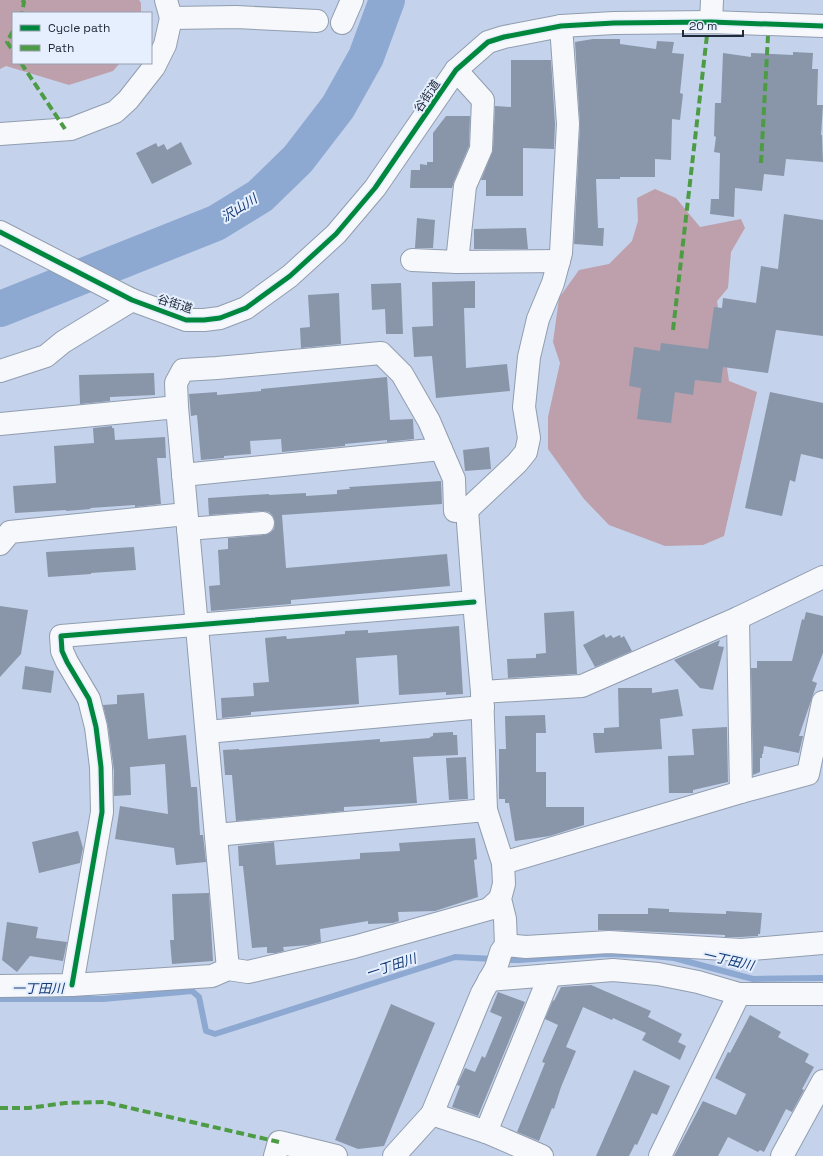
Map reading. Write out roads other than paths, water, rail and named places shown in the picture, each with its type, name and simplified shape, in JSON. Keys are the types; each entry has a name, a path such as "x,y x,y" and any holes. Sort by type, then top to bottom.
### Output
{"street":[{"path":"342,23 352,0"},
{"path":"711,22 712,0"},
{"path":"0,134 71,129 115,112 128,100 154,67 165,45 169,9 236,17 317,21"},
{"name":"谷街道","path":"0,232 126,296 186,320 220,318 246,308 290,276 336,234 375,188 456,70 488,42 504,37 560,26 614,22 711,22 823,26"},
{"path":"228,969 196,624 176,383 183,370 381,353 402,374 430,420 454,479 455,511 467,510 517,463 526,452 529,438 524,407 529,357 538,319 553,283 561,253 568,124 560,26"},
{"path":"456,70 483,100 481,149 465,186 457,262"},
{"path":"412,260 457,262 558,261"},
{"path":"0,371 46,356 126,296"},
{"path":"0,424 177,407"},
{"path":"183,475 442,450"},
{"path":"394,1156 432,1114 482,993 498,961 505,919 500,899 504,884 503,863 486,810 482,700 467,510"},
{"path":"0,544 10,532 187,521 263,523"},
{"path":"207,732 482,700 582,686 738,618 823,577"},
{"path":"72,985 102,812 101,767 96,727 89,699 62,651 61,636 474,602"},
{"path":"738,618 741,792"},
{"path":"503,863 741,792 808,774 823,702"},
{"path":"216,835 486,810"},
{"path":"0,986 72,985 212,976 228,969 248,972 354,947 489,909 500,899"},
{"path":"498,961 526,947 609,942 740,950 823,943"},
{"path":"498,961 550,976 613,970 658,974 698,982 740,994 823,994"},
{"path":"486,1132 550,976"},
{"path":"660,1156 740,994"},
{"path":"782,1156 823,1081"},
{"path":"432,1114 486,1132 542,1156"},
{"path":"275,1156 279,1142 336,1156"}],"waterway":[{"name":"沢山川","path":"0,309 216,223 260,196 298,159 338,107 366,57 387,0"},
{"name":"一丁田川","path":"504,960 605,954 642,955 674,958 753,979 823,978"},
{"name":"一丁田川","path":"0,999 103,999 192,991 199,997 206,1031 215,1034 455,957 494,959"}]}
